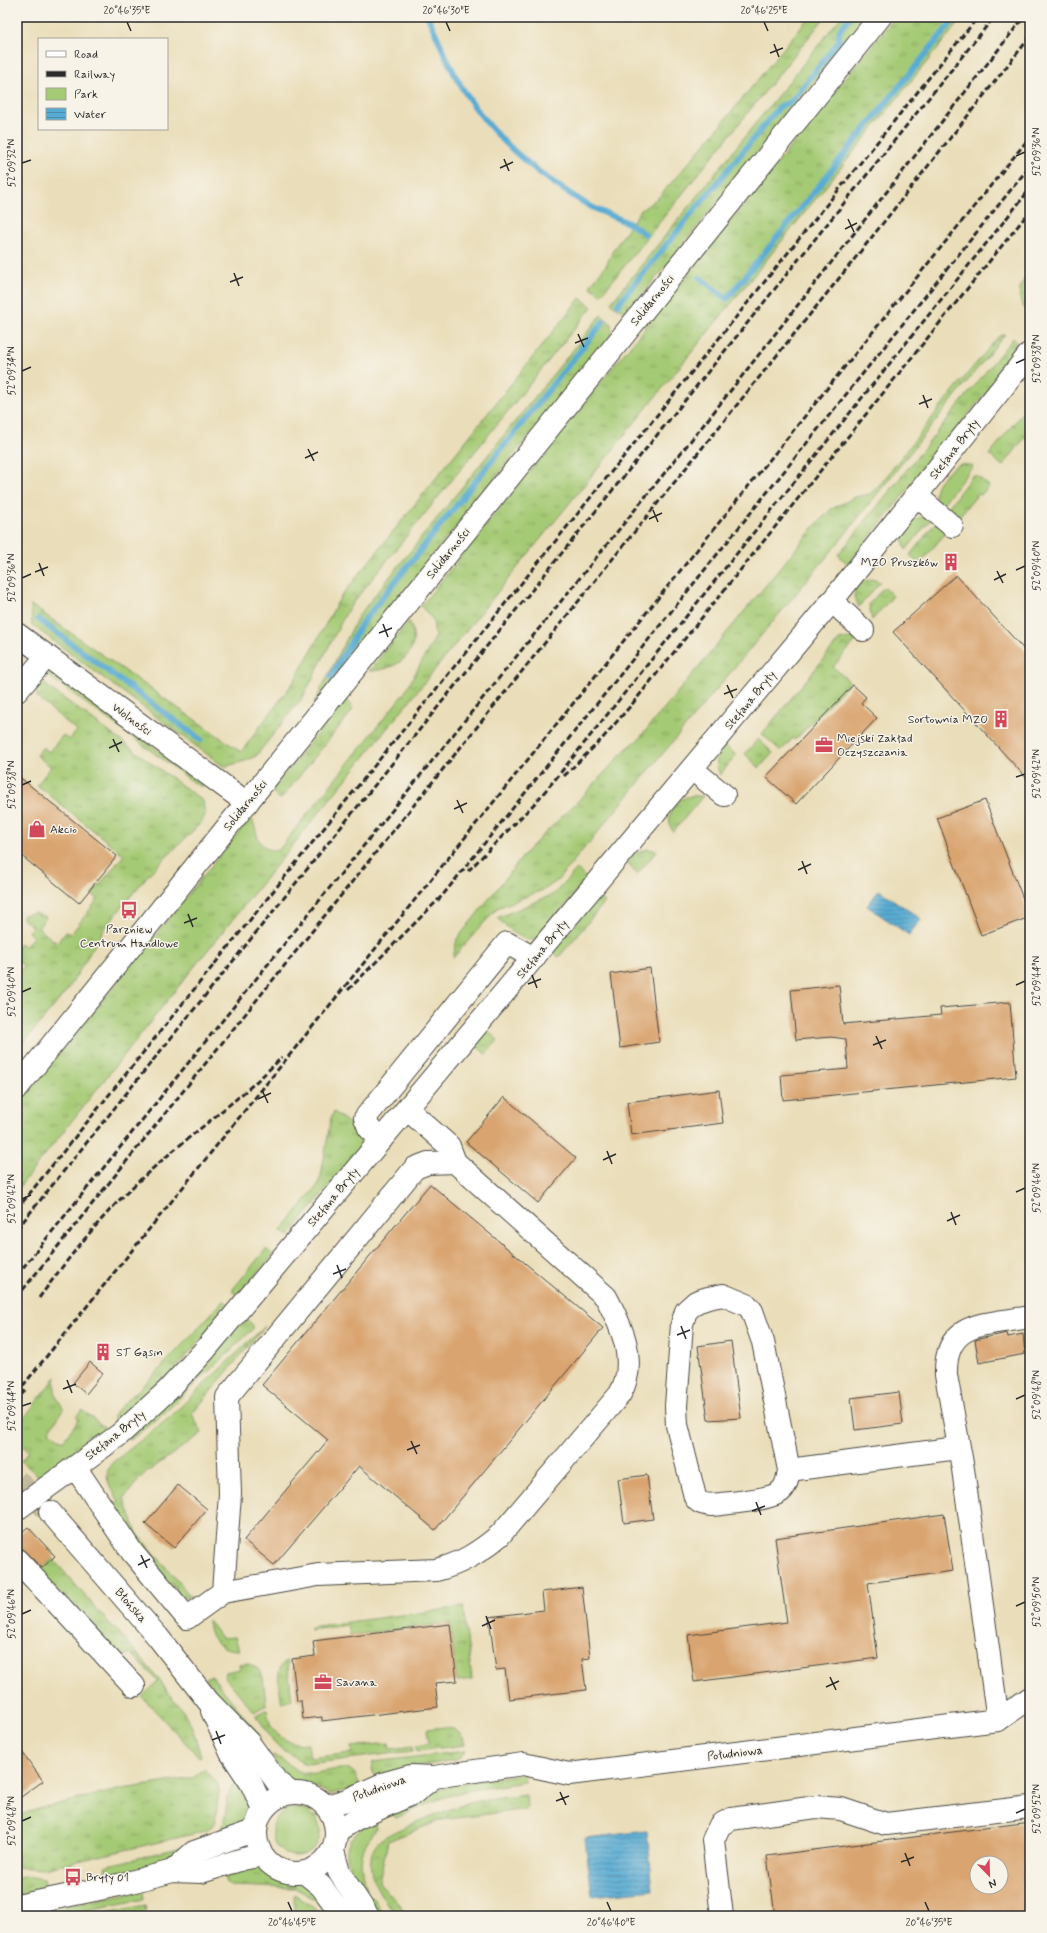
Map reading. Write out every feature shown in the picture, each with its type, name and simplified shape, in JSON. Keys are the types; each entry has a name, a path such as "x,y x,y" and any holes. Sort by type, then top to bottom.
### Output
{"street":[{"name":"Solidarności","path":"17,1088 880,17"},
{"name":"Stefana Bryły","path":"17,1509 119,1435 168,1390 205,1350 832,601 1030,352"},
{"path":"917,496 952,526"},
{"path":"832,601 864,630"},
{"name":"Wolności","path":"17,634 247,803"},
{"path":"17,691 47,656"},
{"path":"692,769 724,795"},
{"path":"381,1140 369,1128 365,1118 507,943 534,958"},
{"path":"75,1467 132,1552 187,1618 223,1592 318,1575 436,1570 451,1567 470,1558 500,1536 624,1388 627,1382 628,1371 627,1348 619,1321 606,1298 455,1162 449,1146 407,1109"},
{"path":"223,1592 230,1494 227,1397 415,1168 428,1163 455,1162"},
{"path":"723,1295 747,1305 752,1311 763,1342 789,1470 782,1490 773,1496 712,1505 704,1504 698,1501 695,1497 677,1425 676,1406 682,1324 686,1311 696,1302 723,1295"},
{"path":"998,1720 946,1375 946,1363 950,1346 957,1336 965,1331 976,1326 1030,1317"},
{"path":"789,1470 958,1448"},
{"name":"Błońska","path":"50,1512 158,1637 208,1701 249,1743 277,1782 291,1792"},
{"path":"17,1560 134,1686"},
{"name":"Południowa","path":"326,1806 347,1800 386,1783 410,1776 434,1777 523,1764 569,1774 998,1720 1030,1698"},
{"name":"Błońska","path":"208,1701 225,1741 254,1788 263,1809"},
{"name":"Południowa","path":"335,1841 356,1819 414,1793 434,1777"},
{"path":"335,1841 321,1865 305,1872 284,1872 272,1865 262,1855 258,1848 256,1830 259,1816 263,1809 271,1801 291,1792 310,1795 326,1806 333,1818 339,1872 368,1916"},
{"path":"722,1916 713,1840 720,1825 731,1819 816,1807 841,1810 886,1824 1030,1807"},
{"path":"173,1871 194,1852 256,1830"},
{"path":"17,1906 119,1885 173,1871 201,1872 243,1859 262,1855"},
{"path":"305,1872 321,1886 343,1916"}],"green space":[{"path":"809,17 825,17 601,295 590,286 607,264 612,252 640,211 659,197 715,132"},
{"path":"841,17 867,17 630,310 622,311 611,303"},
{"path":"895,17 963,17 190,972 17,1190 17,1106 251,817 258,839 261,843 270,850 278,851 405,692 435,638 433,620 421,606"},
{"path":"1030,270 1030,305 1026,310 1020,300 1020,290 1024,279"},
{"path":"580,298 592,307 355,600 347,611 303,697 256,756 245,761 223,766 32,625 31,605 241,752 295,680 340,598"},
{"path":"601,315 611,323 612,333 314,703 359,615"},
{"path":"1005,334 834,548 557,881 545,889 497,908 453,958 457,939 528,850 585,794 626,749 638,740 814,527 830,510 855,497 870,494 882,482 950,395 998,337"},
{"path":"1013,338 1017,343 1015,356 848,564 838,555"},
{"path":"1030,403 1030,431 1003,466 989,455"},
{"path":"961,464 973,466 941,506 936,499 935,490 940,481 952,468"},
{"path":"972,476 977,476 989,486 981,495 978,494 957,519 946,510"},
{"path":"925,517 931,519 906,550 903,538 906,528 913,520"},
{"path":"936,522 947,531 919,565 910,555"},
{"path":"872,579 880,582 859,607 854,597 855,588 862,582"},
{"path":"884,587 893,596 872,620 869,604"},
{"path":"409,621 413,632 413,642 411,650 406,657 390,667 369,671"},
{"path":"855,637 857,639 833,667 850,682 795,740 793,738 781,751 762,734 839,640"},
{"path":"50,673 57,675 204,784 203,786 199,786 46,674"},
{"path":"37,679 203,801 205,815 201,823 148,875 104,929 69,988 17,1051 17,975 24,966 17,960 17,946 20,943 25,947 33,937 28,932 33,927 22,918 23,915 34,913 46,917 38,928 57,943 65,932 71,934 98,899 92,894 124,855 37,785 51,767 36,755 43,747 49,752 63,735 69,740 77,731 38,698 34,688"},
{"path":"346,698 352,706 352,711 281,799 277,797 271,791"},
{"path":"758,739 773,753 759,768 745,754"},
{"path":"725,746 736,755 720,775 717,759 719,752"},
{"path":"691,796 703,796 673,832 669,820 672,809 679,801"},
{"path":"648,849 657,851 637,874 627,863 634,854"},
{"path":"577,869 587,879 537,939 531,940 520,937 497,918 554,894"},
{"path":"598,897 605,902 559,957 554,953 554,950"},
{"path":"485,1031 488,1031 498,1040 486,1054 475,1045"},
{"path":"334,1112 356,1130 362,1145 289,1236 281,1231 317,1186 321,1176 331,1118"},
{"path":"266,1249 273,1255 238,1296 233,1292 233,1289"},
{"path":"224,1300 230,1306 173,1372 116,1424 113,1417 116,1411 157,1372"},
{"path":"245,1318 253,1325 253,1329 161,1416 130,1440 128,1439"},
{"path":"265,1326 192,1414 202,1433 143,1475 124,1498 137,1533 192,1598 186,1598 180,1595 139,1545 112,1506 119,1501 108,1482 107,1473 112,1463 169,1418"},
{"path":"56,1377 56,1394 64,1409 49,1431 63,1441 79,1419 76,1416 82,1410 108,1430 41,1478 21,1461 29,1451 17,1441 17,1427"},
{"path":"17,1544 40,1569 53,1559 113,1628 115,1628 158,1678 174,1701 180,1706 191,1724 201,1756 199,1757 142,1697 158,1681 131,1653 124,1656 117,1654 17,1548"},
{"path":"463,1607 472,1679 457,1681 450,1623 350,1635 348,1625 310,1630 310,1627"},
{"path":"208,1620 221,1638 235,1637 239,1650 226,1648 216,1642 210,1633"},
{"path":"287,1660 292,1700 282,1703 278,1680 280,1669"},
{"path":"247,1663 258,1669 263,1677 266,1705 254,1712 225,1677 226,1672 240,1669 239,1664"},
{"path":"211,1675 260,1736 259,1742 231,1714 206,1678"},
{"path":"267,1709 268,1717 274,1731 279,1736 291,1742 308,1744 310,1758 352,1753 351,1747 389,1743 390,1749 413,1746 413,1751 306,1764 276,1745 256,1715"},
{"path":"445,1727 458,1732 463,1738 465,1745 417,1751 416,1746 429,1744 427,1729"},
{"path":"466,1751 457,1760 420,1766 377,1780 371,1768 373,1762"},
{"path":"272,1756 281,1759 301,1772 306,1773 317,1773 340,1769 351,1770 355,1774 361,1787 330,1794 312,1785 286,1779"},
{"path":"204,1769 218,1784 219,1791 215,1823 206,1831 44,1869 17,1867 17,1816 41,1808 122,1789 193,1778"},
{"path":"524,1774 525,1782 465,1791 439,1799 396,1818 391,1816 390,1812 433,1792 461,1783"},
{"path":"240,1778 246,1796 246,1813 239,1825 219,1832 225,1818 230,1789"},
{"path":"526,1795 527,1809 441,1820 388,1841 379,1882 409,1916 397,1916 382,1896 374,1882 372,1875 372,1854 378,1842 409,1825 465,1804"},
{"path":"291,1808 301,1808 310,1812 316,1818 319,1823 319,1841 310,1852 301,1856 291,1856 282,1852 276,1846 272,1837 272,1827 276,1818 282,1812"},
{"path":"374,1819 376,1828 364,1848 361,1859 363,1877 367,1888 360,1892 357,1889 349,1866 347,1849 355,1835"},
{"path":"195,1844 143,1867 107,1875 105,1866"},
{"path":"255,1867 280,1879 305,1885 331,1911 325,1911 313,1898 295,1888 230,1886 226,1882 223,1872"},
{"path":"25,1876 44,1879 46,1888 17,1895 17,1877"},
{"path":"139,1891 143,1893 144,1899 57,1916 56,1912 58,1908"},
{"path":"294,1894 312,1906 321,1916 294,1916"},
{"path":"372,1897 385,1916 376,1916 366,1901"},
{"path":"145,1905 146,1912 118,1916 92,1916"}],"water":[{"path":"879,890 921,919 909,935 867,906"},
{"path":"647,1831 653,1890 592,1896 585,1838"}],"building":[{"name":"Sortownia MZO","path":"956,575 1030,656 1030,782 893,632"},
{"name":"Miejski Zakład Oczyszczania","path":"853,685 866,697 861,703 877,718 796,804 766,777"},
{"path":"17,775 117,856 79,903 17,852"},
{"path":"985,800 1030,917 981,935 937,818"},
{"path":"650,968 659,1042 620,1048 611,974"},
{"path":"839,985 843,1024 941,1015 940,1008 1010,1002 1016,1077 783,1100 781,1075 848,1069 846,1039 831,1037 796,1040 791,990"},
{"path":"719,1090 723,1123 631,1135 627,1102"},
{"path":"504,1097 576,1158 538,1203 466,1142"},
{"path":"430,1184 603,1328 435,1530 359,1466 274,1565 244,1540 328,1440 262,1385"},
{"path":"1007,1333 1008,1337 1023,1334 1025,1354 979,1363 975,1340"},
{"path":"731,1341 741,1418 708,1420 698,1346"},
{"path":"90,1362 103,1373 86,1394 73,1383"},
{"path":"899,1392 903,1424 855,1430 851,1398"},
{"path":"647,1475 653,1519 624,1523 618,1479"},
{"path":"178,1485 207,1509 174,1548 145,1524"},
{"path":"944,1514 953,1571 868,1583 878,1658 694,1682 688,1635 787,1622 775,1538"},
{"path":"28,1527 55,1556 42,1568 17,1544 17,1536"},
{"path":"582,1587 590,1658 582,1659 586,1690 509,1699 505,1669 496,1670 489,1617 544,1610 542,1592"},
{"path":"450,1624 457,1681 435,1683 438,1707 322,1721 322,1717 303,1719 301,1701 297,1701 292,1659 315,1656 313,1641"},
{"path":"17,1745 43,1781 17,1800"},
{"path":"1030,1822 1030,1916 775,1916 767,1856"}],"waterway":[{"path":"428,17 456,78 486,122 501,138 534,168 570,194 595,209 632,225 645,234"},
{"path":"618,304 780,106 791,102 839,41 839,31 850,17"},
{"path":"700,278 727,299 956,17"},
{"path":"331,677 362,623 603,322"},
{"path":"38,619 201,740"}],"tunnel":[{"path":"17,1480 47,1510"}],"railway":[{"path":"17,1209 978,17"},
{"path":"17,1229 994,17"},
{"path":"17,1275 713,413 1024,17"},
{"path":"17,1297 849,266 1030,37"},
{"path":"17,1393 1030,137"},
{"path":"348,990 442,896 1030,166"},
{"path":"468,871 535,803 557,777 1030,189"},
{"path":"564,776 601,740 633,703 1030,211"},
{"path":"39,1298 86,1237 126,1193 158,1164 248,1089 282,1057"},
{"path":"17,1402 25,1390"}],"place":[{"name":"MZO Pruszków","path":"951,562"},
{"name":"Sortownia MZO","path":"1001,719"},
{"name":"Miejski Zakład Oczyszczania","path":"824,745"},
{"name":"Akcio","path":"37,829"},
{"name":"Parzniew Centrum Handlowe","path":"129,910"},
{"name":"ST Gąsin","path":"103,1352"},
{"name":"Savana","path":"323,1682"},
{"name":"Bryły 01","path":"73,1877"}]}
